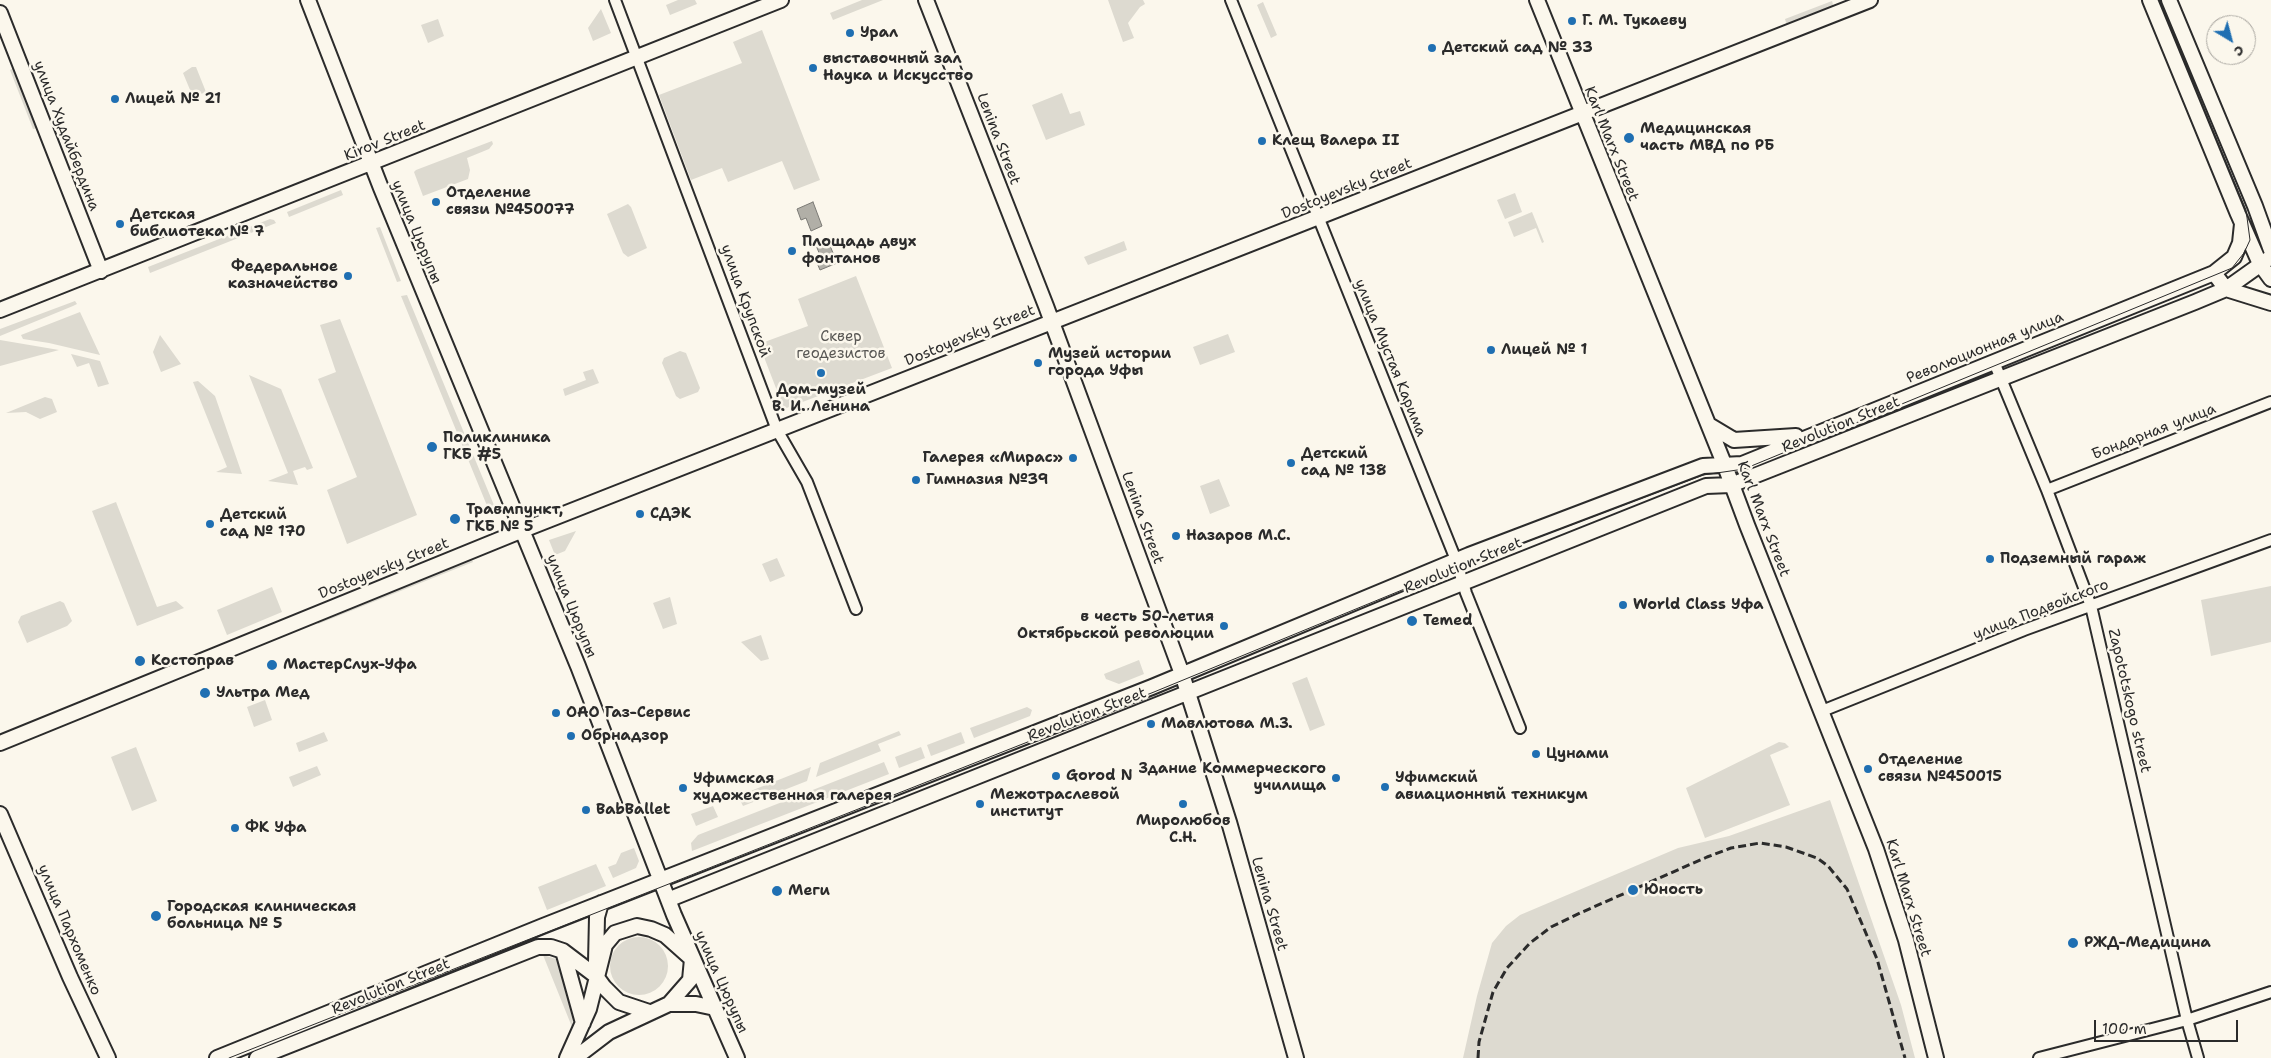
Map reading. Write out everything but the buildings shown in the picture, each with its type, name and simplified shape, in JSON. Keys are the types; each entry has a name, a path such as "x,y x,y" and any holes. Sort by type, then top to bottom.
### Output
{"street":[{"name":"улица Цюрупы","path":"308,0 372,164 523,530 670,899 692,959 737,1058"},
{"name":"улица Крупской","path":"615,0 777,430 807,482 856,609"},
{"name":"Kirov Street","path":"0,310 372,164 781,0"},
{"name":"Lenina Street","path":"926,0 1052,321 1182,674 1229,822 1294,1057"},
{"name":"улица Мустая Карима","path":"1231,0 1456,560 1463,583 1520,728"},
{"name":"Karl Marx Street","path":"1537,0 1581,114 1726,466 1731,486 1876,849 1894,899 1936,1058"},
{"name":"Dostoyevsky Street","path":"0,743 523,530 1581,114 1843,5 1870,0"},
{"path":"2150,0 2240,219 2266,261 2271,279"},
{"path":"2169,0 2255,206 2271,250"},
{"name":"улица Худайбердина","path":"0,13 101,271"},
{"name":"Революционная улица","path":"662,879 1182,674 1456,560 1703,466 1742,464 2214,273 2234,257 2240,243 2240,219"},
{"name":"Revolution Street","path":"670,899 1706,486 1731,486 2226,289 2266,261"},
{"path":"2214,273 2226,289 2271,303"},
{"name":"Zapototskogo street","path":"1994,362 2047,490 2091,606 2187,1020 2198,1058"},
{"name":"Бондарная улица","path":"2047,490 2271,402"},
{"path":"1709,425 1734,440 1783,438 1819,433"},
{"name":"улица Подвойского","path":"1822,711 2091,606 2271,540"},
{"name":"улица Пархоменко","path":"0,814 70,977 108,1058"},
{"path":"217,1058 662,879"},
{"path":"596,976 595,942 601,903"},
{"path":"567,1058 590,1009 596,976 605,944 615,934 629,927 644,927 665,934 692,959 690,980 669,1004"},
{"name":"Revolution Street","path":"257,1058 538,947 551,947 563,951"},
{"path":"563,951 596,976 619,1002 649,1012"},
{"path":"563,951 583,1023"},
{"path":"2039,1058 2187,1020 2271,992"},
{"path":"575,1058 609,1032 669,1004 696,1004 715,1008"}],"green space":[{"path":"678,0 695,0 697,4 670,15 666,5"},
{"path":"862,0 883,0 833,20 830,13"},
{"path":"1108,0 1143,0 1145,4 1140,7 1128,23 1134,38 1123,42"},
{"path":"1832,1 1834,8 1787,26 1785,19"},
{"path":"1263,2 1277,35 1271,38 1257,5"},
{"path":"601,9 611,33 593,41 588,28"},
{"path":"438,19 444,36 428,43 421,25"},
{"path":"762,30 820,180 794,190 782,161 728,182 722,168 691,180 659,95 742,63 733,42"},
{"path":"192,67 196,67 206,92 193,97 183,73"},
{"path":"14,68 38,128 33,129 10,70"},
{"path":"1062,93 1070,114 1080,111 1085,125 1046,140 1032,105"},
{"path":"492,141 493,144 489,149 467,158 470,170 468,179 423,196 414,172 416,170"},
{"path":"341,190 343,195 289,217 287,212"},
{"path":"1515,193 1522,212 1505,219 1497,200"},
{"path":"628,204 631,207 647,248 628,257 623,253 607,214"},
{"path":"1532,212 1544,242 1542,243 1536,228 1514,237 1508,222"},
{"path":"270,219 276,223 150,273 148,267"},
{"path":"380,227 401,281 397,282 376,228"},
{"path":"1124,241 1127,250 1088,265 1084,257"},
{"name":"Сквер геодезистов","path":"856,276 892,368 784,409 759,344 808,326 798,299"},
{"path":"407,295 496,510 490,513 401,296"},
{"path":"75,301 77,304 73,306 0,336 0,329"},
{"path":"80,312 100,355 23,339 21,335"},
{"path":"340,319 417,515 347,544 327,490 357,477 318,379 336,372 320,325"},
{"path":"1228,334 1235,352 1200,365 1193,347"},
{"path":"160,335 181,364 161,372 153,352"},
{"path":"0,340 59,350 0,366"},
{"path":"680,351 686,353 700,388 698,392 680,399 676,396 662,363 664,358"},
{"path":"71,354 100,361 109,384 98,387 89,363 77,367"},
{"path":"593,369 599,383 565,396 563,389 586,380 583,372"},
{"path":"249,375 281,389 313,468 307,470 305,467 293,471 298,485 268,481 288,473"},
{"path":"198,381 215,396 242,474 216,472 227,467 193,382"},
{"path":"45,397 52,399 57,412 40,419 26,412 6,413"},
{"path":"1219,479 1230,506 1210,514 1200,486"},
{"path":"116,502 157,607 176,601 184,608 137,626 92,511"},
{"path":"576,531 565,551 555,555 549,540"},
{"path":"471,557 473,562 318,624 316,619"},
{"path":"777,558 785,576 770,582 762,564"},
{"path":"2271,586 2271,642 2211,656 2201,600"},
{"path":"272,587 282,612 227,635 217,610"},
{"path":"670,597 677,624 663,629 653,603"},
{"path":"60,601 64,603 72,621 67,626 27,643 18,622 21,616"},
{"path":"761,635 769,659 761,661 741,642"},
{"path":"1139,660 1144,674 1119,684 1106,679 1104,674"},
{"path":"1307,677 1325,725 1310,731 1292,683"},
{"path":"265,700 272,720 254,727 247,707"},
{"path":"1027,707 1032,710 1030,716 974,738 970,728"},
{"path":"899,731 901,735 878,744 881,751 816,777 820,763"},
{"path":"324,732 328,741 299,752 296,743"},
{"path":"961,732 965,743 931,756 927,745"},
{"path":"1779,742 1785,743 1789,747 1770,755 1790,805 1705,838 1686,788"},
{"path":"136,747 157,801 132,811 111,757"},
{"path":"921,747 925,758 899,768 895,757"},
{"path":"884,762 889,774 692,851 691,843 698,835"},
{"path":"317,766 321,775 293,787 289,777"},
{"path":"811,767 807,781 743,806 738,796"},
{"path":"1830,800 1901,1005 1915,1058 1463,1058 1477,996 1492,943 1506,926 1520,915 1678,848 1729,836"},
{"path":"713,806 718,817 696,826 691,814"},
{"path":"634,848 639,861 636,868 613,878 608,867 616,864 621,853"},
{"path":"596,864 606,886 547,910 538,887"},
{"path":"639,937 650,939 663,950 668,966 666,977 655,990 639,995 628,993 615,982 610,966 612,955 623,942"},
{"path":"543,955 556,959 574,1009 572,1027"}],"shaded area":[{"path":"813,202 822,226 811,231 806,218 801,220 797,209"},
{"path":"827,238 837,263 820,270 815,258 820,255 815,243"}],"tram line":[{"path":"229,1058 1154,692 1441,574 1703,475 1744,469 2232,268 2244,253 2250,240 2246,210 2159,0"}],"railway":[{"path":"1478,1058 1479,1042 1493,992 1507,968 1530,943 1551,927 1707,857 1731,848 1760,843 1786,847 1817,858 1828,866 1847,889 1877,959 1905,1058"}],"place":[{"name":"Г. М. Тукаеву","path":"1572,21"},
{"name":"Урал","path":"850,33"},
{"name":"Детский сад № 33","path":"1432,48"},
{"name":"выставочный зал Наука и Искусство","path":"813,68"},
{"name":"Лицей № 21","path":"115,99"},
{"name":"Медицинская часть МВД по РБ","path":"1629,138"},
{"name":"Клещ Валера II","path":"1262,141"},
{"name":"Отделение связи №450077","path":"436,202"},
{"name":"Детская библиотека № 7","path":"120,224"},
{"name":"Площадь двух фонтанов","path":"792,251"},
{"name":"Федеральное казначейство","path":"348,276"},
{"name":"Лицей № 1","path":"1491,350"},
{"name":"Музей истории города Уфы","path":"1038,363"},
{"name":"Дом-музей В. И. Ленина","path":"821,373"},
{"name":"Поликлиника ГКБ #5","path":"432,447"},
{"name":"Галерея «Мирас»","path":"1073,458"},
{"name":"Детский сад № 138","path":"1291,463"},
{"name":"Гимназия №39","path":"916,480"},
{"name":"СДЭК","path":"640,514"},
{"name":"Травмпункт, ГКБ № 5","path":"455,519"},
{"name":"Детский сад № 170","path":"210,524"},
{"name":"Назаров М.С.","path":"1176,536"},
{"name":"Подземный гараж","path":"1990,559"},
{"name":"World Class Уфа","path":"1623,605"},
{"name":"Temed","path":"1412,621"},
{"name":"в честь 50-летия Октябрьской революции","path":"1224,626"},
{"name":"Костоправ","path":"140,661"},
{"name":"МастерСлух-Уфа","path":"272,665"},
{"name":"Ультра Мед","path":"205,693"},
{"name":"ОАО Газ-Сервис","path":"556,713"},
{"name":"Мавлютова М.З.","path":"1151,724"},
{"name":"Обрнадзор","path":"571,736"},
{"name":"Цунами","path":"1536,754"},
{"name":"Отделение связи №450015","path":"1868,769"},
{"name":"Gorod N","path":"1056,776"},
{"name":"Здание Коммерческого училища","path":"1336,778"},
{"name":"Уфимский авиационный техникум","path":"1385,787"},
{"name":"Уфимская художественная галерея","path":"683,788"},
{"name":"Межотраслевой институт","path":"980,804"},
{"name":"Миролюбов С.Н.","path":"1183,804"},
{"name":"BabBallet","path":"586,810"},
{"name":"ФК Уфа","path":"235,828"},
{"name":"Юность","path":"1633,890"},
{"name":"Меги","path":"777,891"},
{"name":"Городская клиническая больница № 5","path":"156,916"},
{"name":"РЖД-Медицина","path":"2073,943"}]}
